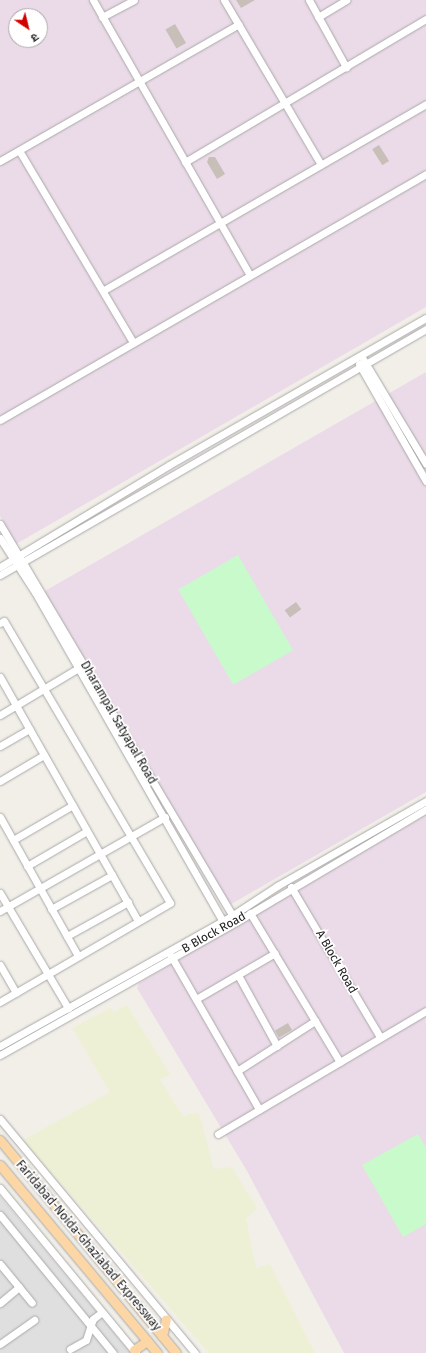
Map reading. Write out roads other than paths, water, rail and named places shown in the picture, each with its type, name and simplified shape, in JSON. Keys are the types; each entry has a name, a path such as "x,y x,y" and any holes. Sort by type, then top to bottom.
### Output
{"main road":[{"name":"Faridabad-Noida-Ghaziabad Expressway","path":"0,1140 176,1353"},
{"name":"Faridabad-Noida-Ghaziabad Expressway","path":"0,1165 157,1353"},
{"path":"162,1336 166,1319"},
{"path":"135,1352 147,1341"}],"street":[{"path":"92,0 249,274"},
{"path":"102,17 134,0"},
{"path":"224,0 321,165"},
{"path":"309,0 346,67"},
{"path":"318,17 346,0"},
{"path":"185,162 426,19"},
{"path":"0,161 20,152 239,24"},
{"path":"104,290 221,225 426,104"},
{"path":"20,152 104,290 133,342"},
{"path":"0,165 11,156"},
{"path":"0,420 249,274 426,174"},
{"path":"0,567 12,559 23,558 361,362 426,318"},
{"path":"0,575 17,566 23,558 169,465 361,362 426,329"},
{"path":"361,362 426,464"},
{"path":"361,362 426,481"},
{"name":"Dharampal Satyapal Road","path":"0,524 23,558 135,755 234,918"},
{"name":"Dharampal Satyapal Road","path":"0,538 165,817 224,924"},
{"path":"0,623 4,620 170,903 0,1002"},
{"path":"0,715 45,690 77,669"},
{"path":"1,682 16,705 138,921"},
{"path":"0,746 29,729"},
{"path":"0,781 44,755"},
{"name":"B Block Road","path":"0,1055 234,918 278,886 426,801"},
{"path":"13,840 73,805"},
{"name":"B Block Road","path":"234,918 250,913 291,887 426,809"},
{"path":"0,817 78,956"},
{"path":"0,911 165,817"},
{"path":"27,866 87,831"},
{"path":"51,909 112,875"},
{"name":"A Block Road","path":"291,887 380,1037"},
{"path":"0,894 68,1008"},
{"path":"67,936 128,902"},
{"path":"250,913 340,1062"},
{"name":"B Block Road","path":"0,1046 224,924"},
{"path":"196,999 275,953"},
{"path":"171,956 259,1109"},
{"path":"1,969 16,993"},
{"path":"238,975 277,1046"},
{"path":"218,1134 426,1011"},
{"path":"237,1071 315,1021"},
{"path":"0,1119 195,1353"},
{"path":"0,1188 135,1352"},
{"path":"0,1215 92,1325 113,1353"},
{"path":"0,1264 32,1303"},
{"path":"0,1303 19,1287"},
{"path":"70,1349 86,1340 93,1319 102,1312"},
{"path":"0,1344 34,1320"}]}
